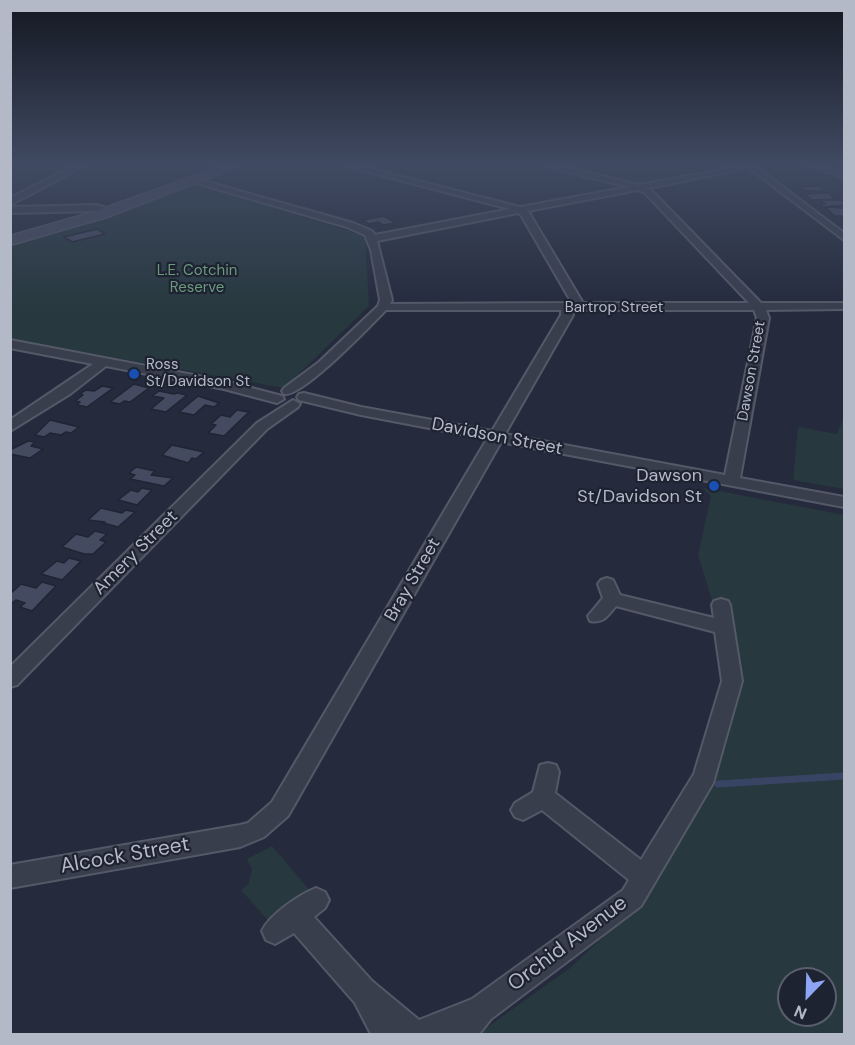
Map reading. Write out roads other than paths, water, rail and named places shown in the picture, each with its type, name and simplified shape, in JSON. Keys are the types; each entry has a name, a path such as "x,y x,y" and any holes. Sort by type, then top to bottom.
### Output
{"street":[{"path":"10,241 100,215"},
{"path":"315,215 350,225 374,238 486,215"},
{"path":"526,215 573,308"},
{"name":"Dawson Street","path":"671,215 759,307 763,318 732,481"},
{"path":"814,215 844,237"},
{"path":"374,238 387,300 383,307"},
{"name":"Bartrop Street","path":"383,307 844,306"},
{"name":"Amery Street","path":"10,680 383,307"},
{"name":"Bray Street","path":"240,836 256,830 280,808 573,308"},
{"name":"Davidson Street","path":"10,344 844,502"},
{"path":"10,427 65,391 103,362"},
{"name":"Orchid Avenue","path":"461,1035 482,1009 632,898 705,776 732,681 724,616 609,592 597,616"},
{"path":"523,810 543,797 548,772"},
{"path":"543,797 644,877"},
{"name":"Alcock Street","path":"10,877 240,836"},
{"path":"295,915 362,992 410,1032"},
{"name":"Orchid Avenue","path":"410,1032 482,1009"}],"waterway":[{"path":"718,784 844,776"}],"place":[{"name":"Ross St/Davidson St","path":"134,374"},
{"name":"Dawson St/Davidson St","path":"714,486"}],"park label":[{"name":"L.E. Cotchin Reserve","path":"197,280"}]}
